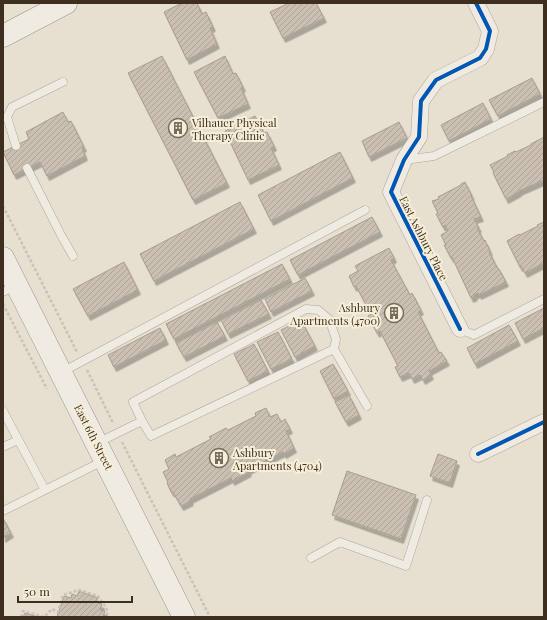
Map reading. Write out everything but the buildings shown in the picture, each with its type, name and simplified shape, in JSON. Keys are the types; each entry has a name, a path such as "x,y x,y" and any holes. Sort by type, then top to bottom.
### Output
{"main road":[{"path":"3,36 66,3"},
{"name":"East 6th Street","path":"3,258 10,288 61,372 184,617"}],"street":[{"name":"East Ashbury Place","path":"460,329 391,192 404,160 419,137 421,101 436,80 480,58 486,50 490,31 476,3"},
{"path":"478,454 544,422"}],"lane":[{"path":"16,146 7,117 12,107 63,82"},
{"path":"404,160 434,156 544,102"},
{"path":"27,168 73,256"},
{"path":"61,372 365,210"},
{"path":"460,329 474,335 544,299"},
{"path":"334,349 151,436 133,402 306,309 318,310 329,319 336,339 334,349 367,406"},
{"path":"3,411 45,490"},
{"path":"3,511 45,490 101,451 117,433 142,421"},
{"path":"3,447 18,440"},
{"path":"311,558 340,542 406,566 427,500"}],"path":[{"path":"3,206 210,617"},
{"path":"21,617 23,611 44,617 52,610 58,612 63,595 79,590 98,596 108,612 106,617"}],"cycle path":[{"path":"460,329 391,192 404,160 419,137 421,101 436,80 480,58 486,49 490,31 476,3"},
{"path":"478,454 544,422"}],"place":[{"name":"Vilhauer Physical Therapy Clinic","path":"178,128"},
{"name":"Ashbury Apartments (4700)","path":"394,313"},
{"name":"Ashbury Apartments (4704)","path":"219,458"}]}
